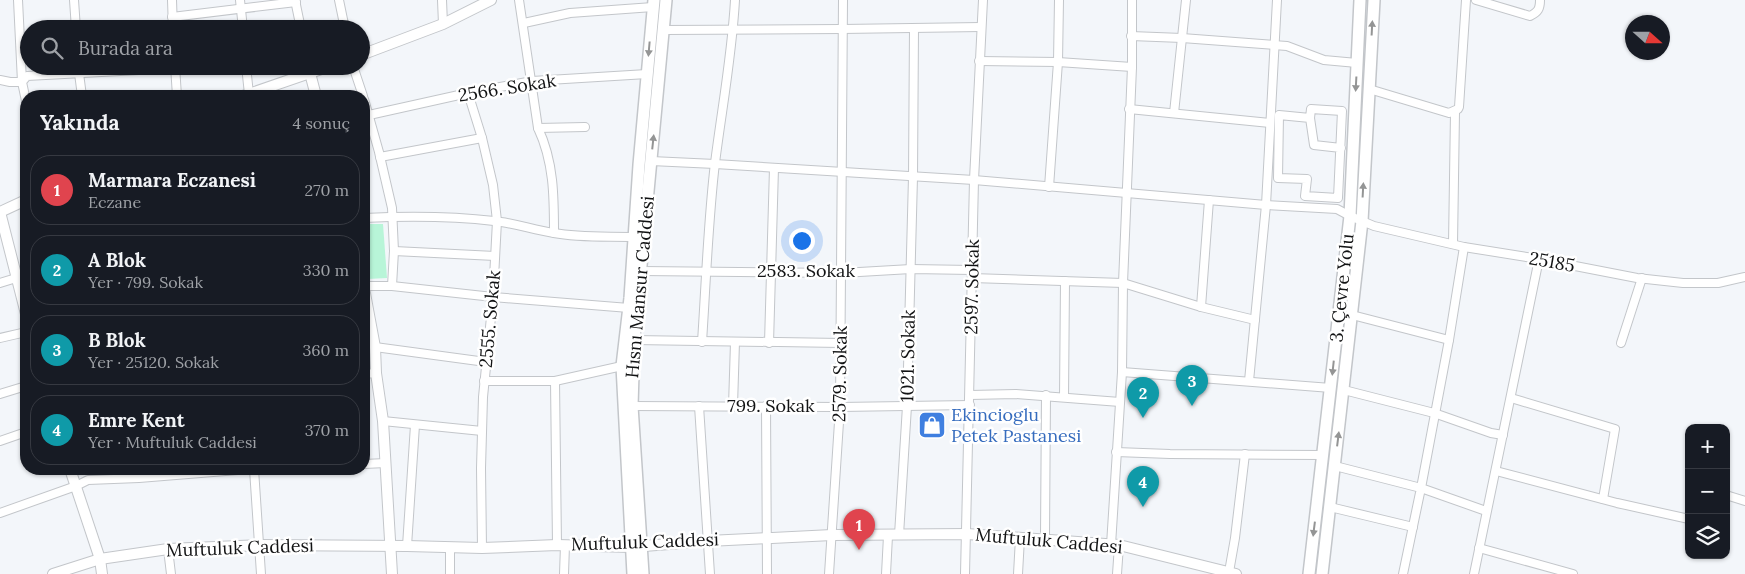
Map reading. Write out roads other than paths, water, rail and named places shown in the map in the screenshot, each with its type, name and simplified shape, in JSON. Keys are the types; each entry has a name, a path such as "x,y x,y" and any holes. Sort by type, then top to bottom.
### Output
{"main road":[{"name":"Hısnı Mansur Caddesi","path":"643,574 636,547 632,406 634,340 666,0"},
{"name":"3. Çevre Yolu","path":"1309,574 1350,216 1360,0"},
{"name":"3. Çevre Yolu","path":"1322,574 1362,221 1374,0"},
{"path":"633,574 636,547 622,366 629,308 639,165 654,3"}],"street":[{"path":"18,0 20,41"},
{"path":"74,0 75,20"},
{"path":"172,0 172,20"},
{"path":"240,0 242,20"},
{"path":"339,0 343,20"},
{"path":"442,0 443,24"},
{"path":"370,52 443,24 490,0"},
{"path":"519,0 524,23 538,128 552,171 554,233"},
{"path":"702,342 715,164 734,28 735,0"},
{"name":"2579. Sokak","path":"829,574 840,407 843,0"},
{"name":"2597. Sokak","path":"965,574 974,180 983,0"},
{"path":"1049,187 1058,62 1060,0"},
{"path":"1116,574 1116,452 1122,372 1123,283 1132,67 1132,0"},
{"path":"1174,113 1186,0"},
{"path":"1250,381 1266,205 1277,0"},
{"path":"1453,244 1455,112 1459,107 1466,0"},
{"path":"1476,0 1530,16 1538,11 1540,0"},
{"path":"172,17 296,1 299,20"},
{"path":"524,23 570,13 654,3"},
{"path":"664,30 981,27"},
{"name":"1021. Sokak","path":"886,574 894,535 908,406 914,28"},
{"path":"1132,36 1274,45 1294,48 1324,60 1357,63"},
{"path":"979,61 1058,62 1132,67"},
{"name":"2566. Sokak","path":"370,115 532,81 647,74"},
{"path":"22,75 24,90"},
{"path":"22,82 27,76 34,75"},
{"path":"80,75 81,90"},
{"path":"176,75 177,90"},
{"path":"246,75 246,90"},
{"path":"259,90 296,75"},
{"path":"310,75 314,90"},
{"path":"356,75 360,90"},
{"path":"0,80 22,82"},
{"path":"1369,89 1449,113 1455,112"},
{"name":"2555. Sokak","path":"468,93 482,138 493,185 497,221 493,297 484,380 482,548"},
{"path":"1130,109 1270,123"},
{"path":"1310,118 1279,115 1278,178 1306,179 1305,196 1338,198 1342,111 1311,109 1310,118 1314,145 1340,148"},
{"path":"370,119 388,188 392,217 394,252 392,286"},
{"path":"538,128 585,127"},
{"path":"380,157 482,138"},
{"path":"1269,157 1278,157"},
{"name":"25185","path":"651,161 974,180 1266,205 1337,209 1374,226 1464,247 1642,278 1683,283 1718,283 1745,277"},
{"path":"769,343 774,168"},
{"path":"1201,307 1209,200"},
{"path":"20,203 0,211 20,271"},
{"path":"370,218 497,221 572,236 634,237"},
{"path":"1403,574 1449,340 1464,247"},
{"path":"394,252 495,256"},
{"path":"1474,574 1538,259"},
{"name":"2583. Sokak","path":"641,271 842,273 910,269 1065,281 1123,283 1201,307 1255,320"},
{"path":"0,283 20,278"},
{"path":"1621,343 1642,278"},
{"path":"1064,397 1065,281"},
{"path":"370,287 392,286 493,297 629,308"},
{"path":"1352,315 1449,340"},
{"path":"370,327 375,347 376,373 383,421 392,574"},
{"path":"0,338 20,333"},
{"path":"634,340 841,343"},
{"path":"733,406 735,342"},
{"path":"375,347 486,362"},
{"path":"484,380 555,381 622,366"},
{"path":"1122,372 1330,388"},
{"path":"370,374 376,373"},
{"path":"555,381 561,545 564,574"},
{"path":"0,394 20,388"},
{"path":"1344,390 1434,413 1503,436"},
{"path":"970,395 1046,395 1120,402"},
{"path":"1045,538 1046,395"},
{"path":"1510,398 1615,429 1603,499"},
{"name":"799. Sokak","path":"632,406 840,407 970,405"},
{"path":"699,406 710,574"},
{"path":"766,406 767,574"},
{"path":"383,421 482,431"},
{"path":"407,546 415,425"},
{"path":"0,441 20,434"},
{"path":"1116,452 1323,455"},
{"path":"1232,573 1244,454"},
{"path":"370,464 386,463"},
{"path":"1335,466 1421,488 1486,511"},
{"path":"1496,471 1685,519"},
{"path":"72,475 100,560 102,574"},
{"path":"0,513 88,480 177,475"},
{"path":"253,475 261,574"},
{"path":"1730,496 1745,501"},
{"path":"1330,507 1413,527"},
{"name":"Muftuluk Caddesi","path":"53,574 100,560 168,549 259,545 482,548 561,545 636,547 708,541 832,535 967,534 1045,538 1115,545 1215,571 1232,573"},
{"path":"1018,574 1020,538"},
{"path":"450,547 450,574"},
{"path":"1479,548 1573,574"},
{"path":"168,549 171,574"}],"place":[{"name":"B Blok","path":"1192,406"},
{"name":"A Blok","path":"1143,418"},
{"name":"Ekincioglu Petek Pastanesi","path":"932,425"},
{"name":"Emre Kent","path":"1143,507"},
{"name":"Marmara Eczanesi","path":"859,550"}]}
